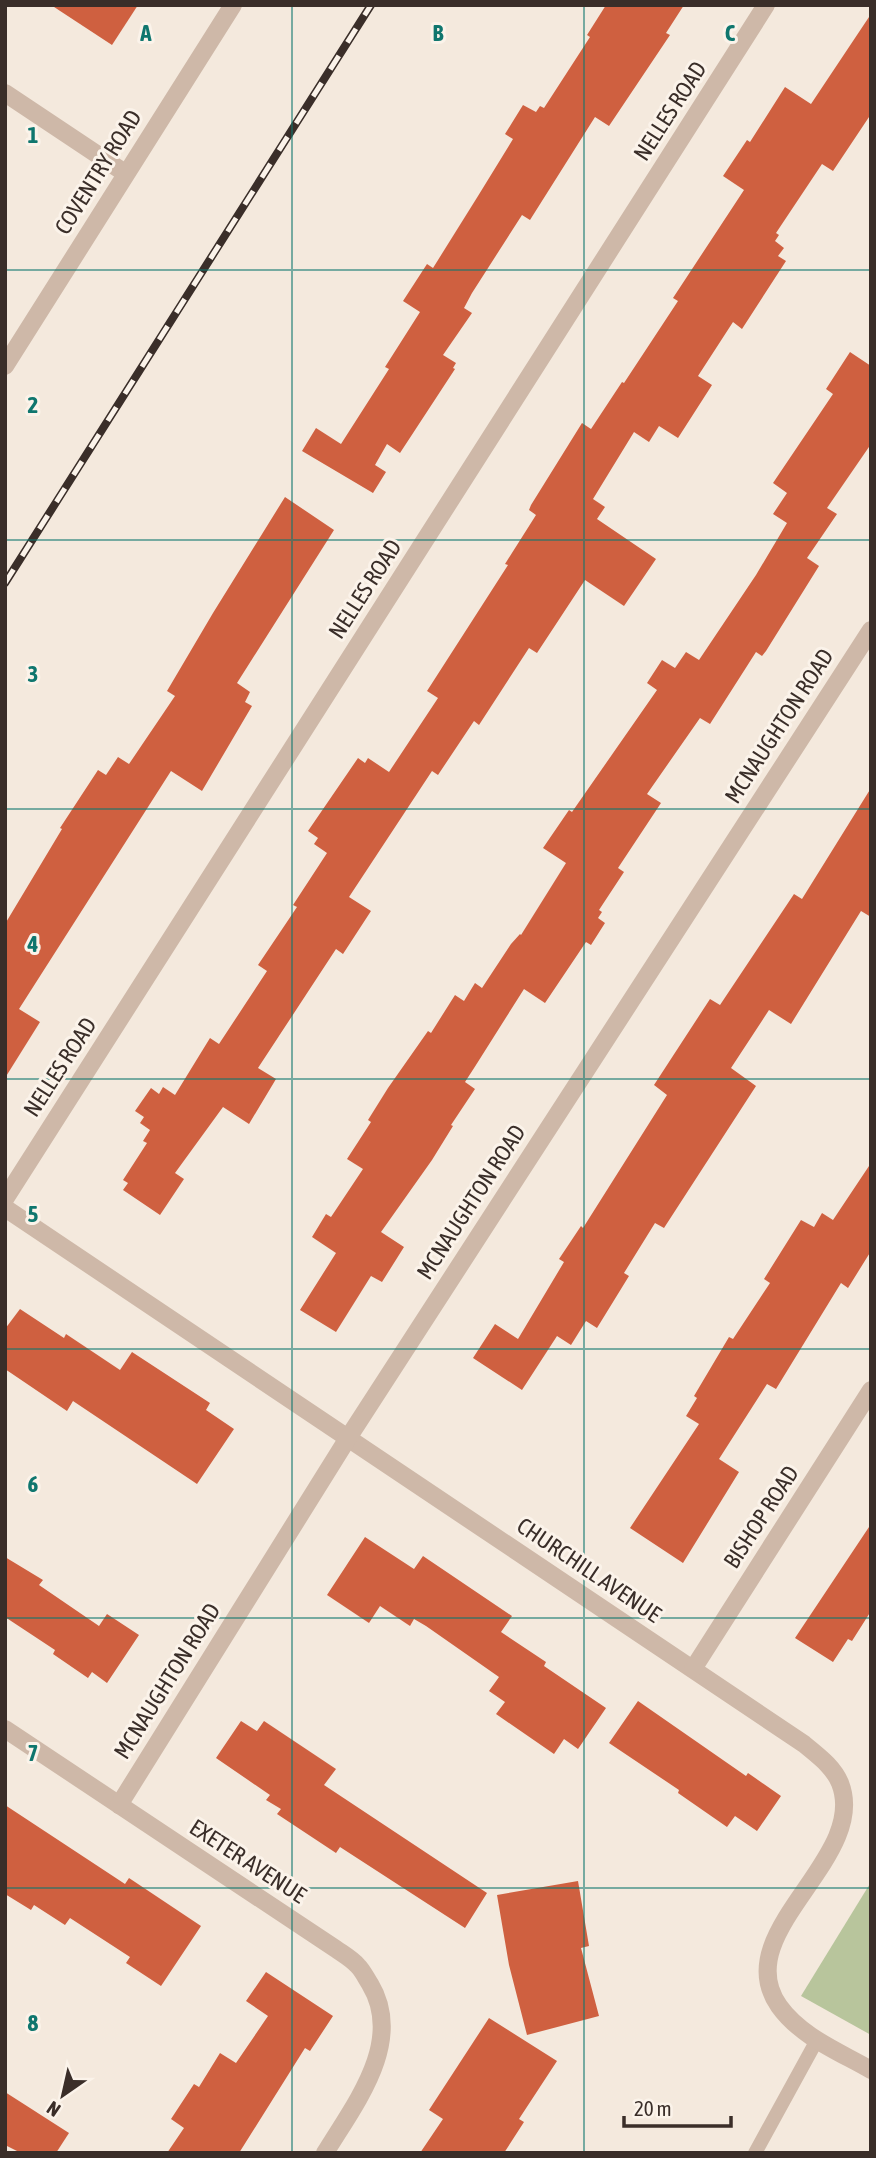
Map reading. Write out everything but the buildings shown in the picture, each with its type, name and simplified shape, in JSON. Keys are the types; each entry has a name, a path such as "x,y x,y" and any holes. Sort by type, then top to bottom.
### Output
{"street":[{"name":"COVENTRY ROAD","path":"5,366 233,5"},
{"name":"NELLES ROAD","path":"5,1199 766,5"},
{"path":"5,93 125,173"},
{"name":"MCNAUGHTON ROAD","path":"119,1805 348,1438 871,630"},
{"name":"CHURCHILL AVENUE","path":"5,1208 804,1744 833,1771 840,1784 844,1810 837,1836 777,1935 770,1950 767,1967 772,1993 780,2007 802,2029 871,2070"},
{"name":"BISHOP ROAD","path":"693,1669 871,1390"},
{"name":"EXETER AVENUE","path":"5,1729 336,1949 359,1967 377,1996 382,2025 378,2057 367,2084 325,2153"}],"lane":[{"path":"755,2153 817,2040"}],"green space":[{"path":"871,1882 871,2035 801,1996"}],"railway":[{"path":"5,583 371,5"}]}
